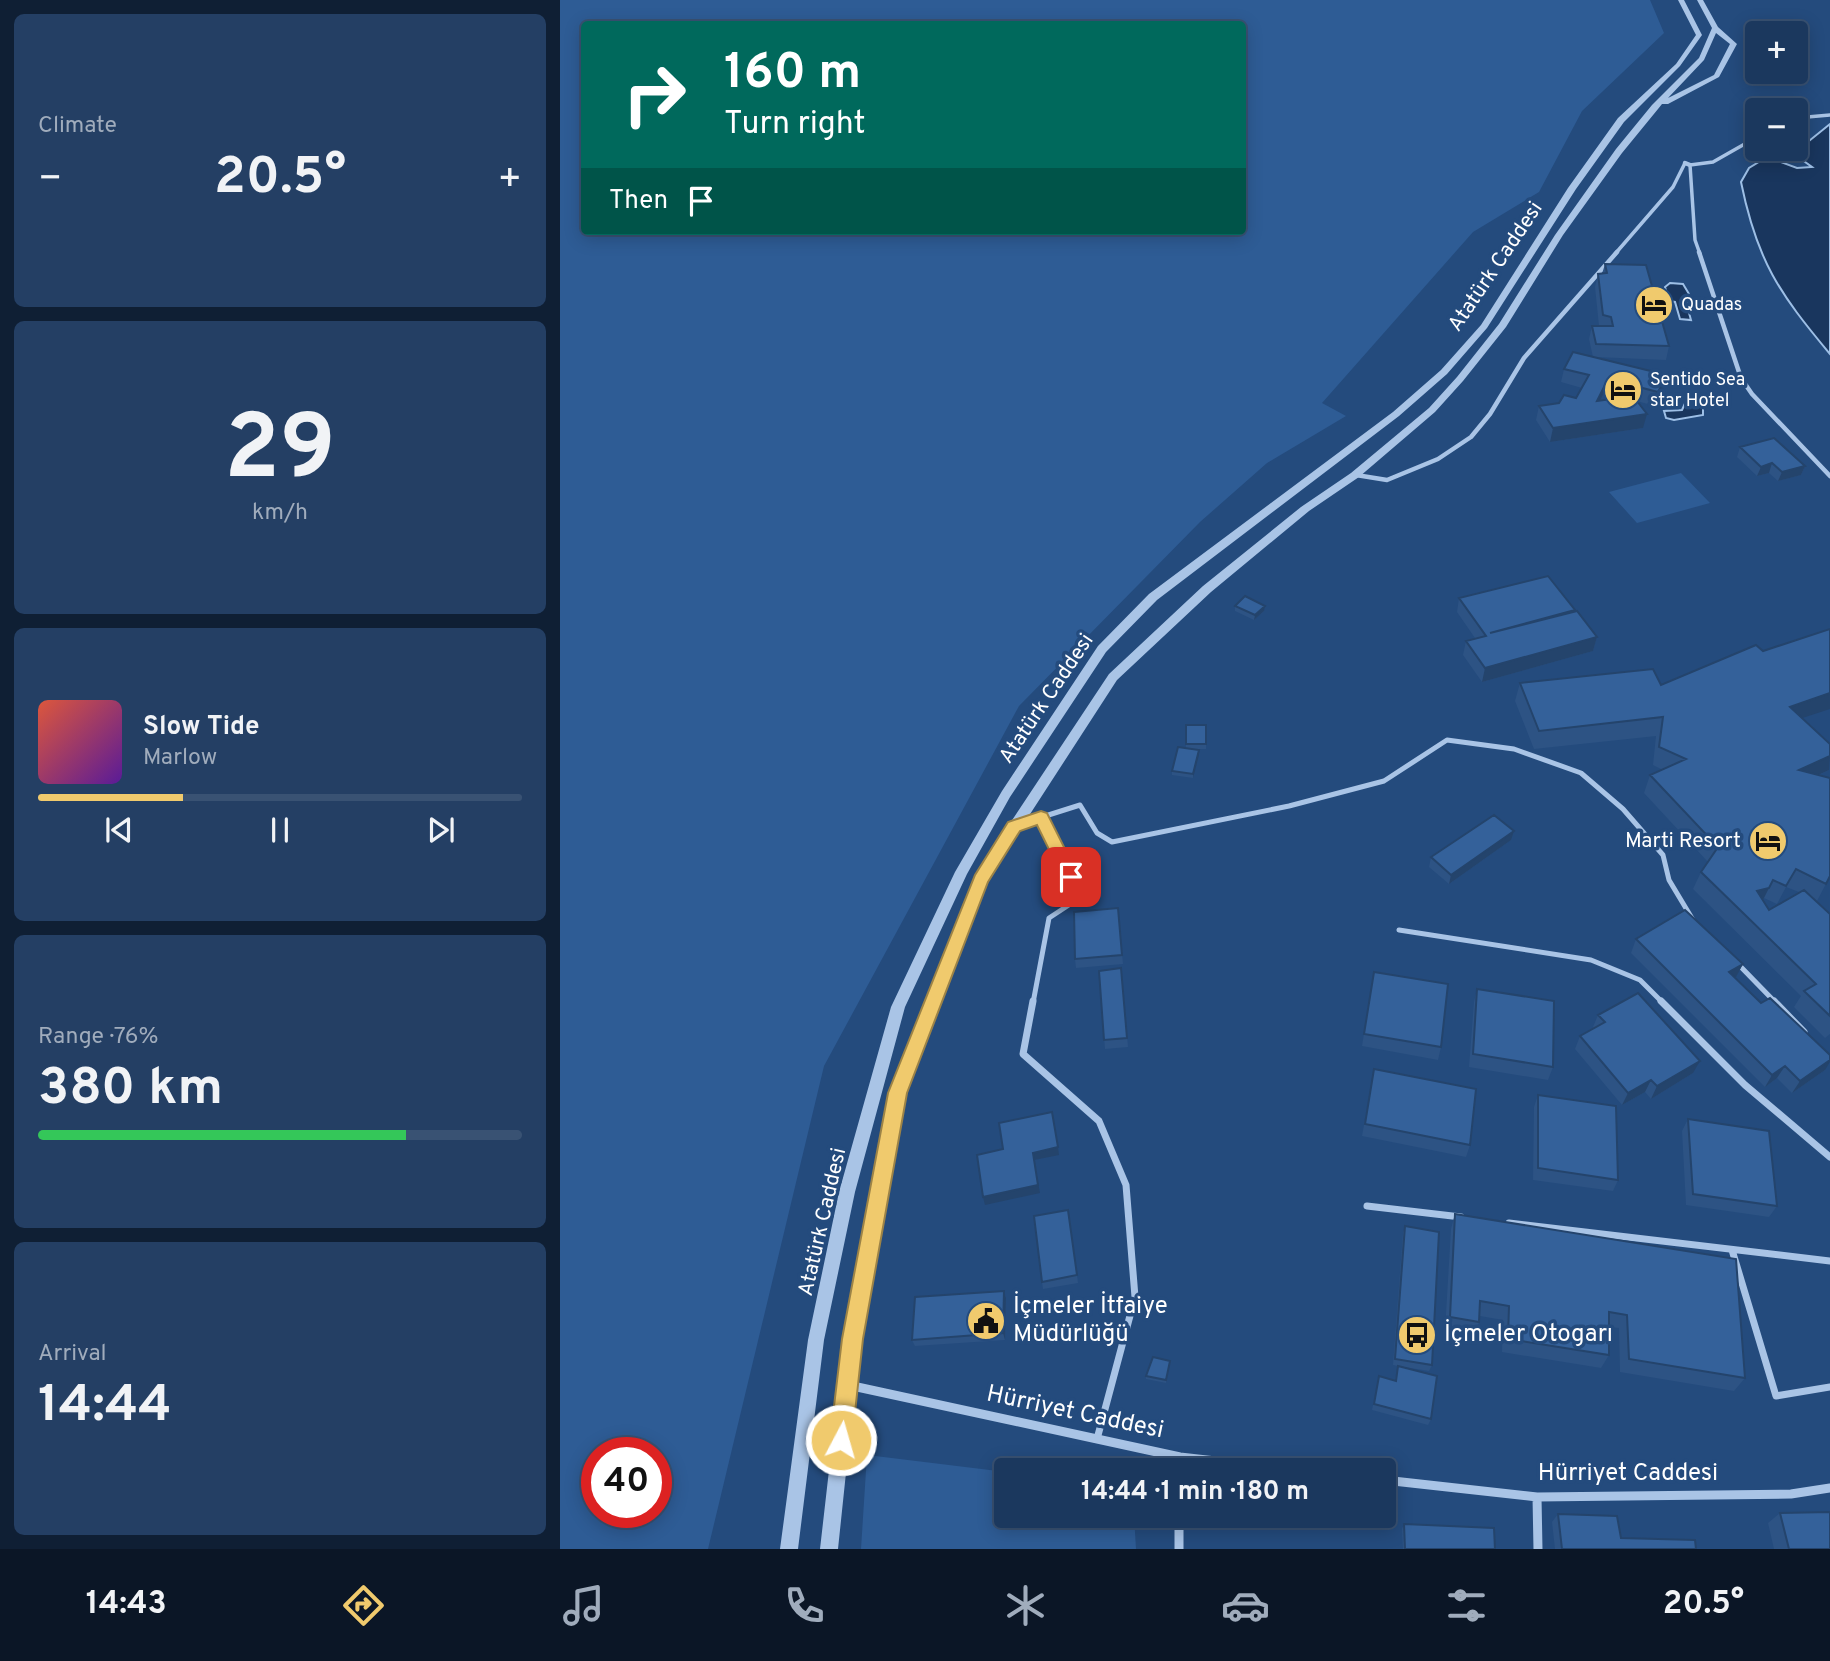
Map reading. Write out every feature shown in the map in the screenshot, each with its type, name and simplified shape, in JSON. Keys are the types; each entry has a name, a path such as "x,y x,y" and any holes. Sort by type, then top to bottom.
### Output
{"street":[{"name":"Atatürk Caddesi","path":"789,1549 816,1340 847,1192 898,1007 961,872 1006,794 1102,649 1153,597 1396,414 1444,372 1484,326 1566,198 1621,120 1678,65 1699,34 1681,0"},
{"path":"1656,107 1717,76 1734,44 1716,28 1700,0"},
{"name":"Atatürk Caddesi","path":"829,1549 847,1385 898,1093 981,880 1114,677 1207,589 1305,509 1355,475 1432,410 1460,380 1503,325 1559,235 1619,151 1702,59 1716,28"},
{"path":"1808,117 1830,115"},
{"path":"1745,144 1713,162 1688,164 1695,240 1741,378 1752,394 1830,476"},
{"name":"Hürriyet Caddesi","path":"847,1385 1189,1458"},
{"name":"Hürriyet Caddesi","path":"1396,1481 1537,1497 1791,1494 1830,1488"},
{"path":"1537,1497 1538,1549"},
{"path":"1179,1528 1179,1549"}],"lane":[{"path":"1355,475 1387,481 1438,459 1471,437 1490,414 1524,359 1673,187 1688,164"},
{"path":"1014,827 1080,804 1097,833 1112,842 1289,806 1384,781 1447,740 1514,748 1581,773 1623,809 1663,855 1668,880 1703,930"},
{"path":"1041,817 1081,897 1049,918 1023,1054 1099,1121 1126,1185 1135,1297 1097,1439"},
{"path":"1399,930 1591,960 1640,980 1745,1085 1830,1157"},
{"path":"1731,957 1796,1020 1810,1040"},
{"path":"1367,1206 1475,1219"},
{"path":"1502,1222 1830,1261"},
{"path":"1732,1250 1776,1396 1830,1387"}],"shaded area":[{"path":"560,0 1650,0 1664,33 1582,111 1539,192 1473,232 1322,403 1346,416 1267,463 1200,522 1019,706 824,1066 708,1549 560,1549"},
{"path":"1830,124 1830,354 1772,275 1754,234 1741,182 1749,168 1760,161 1778,161 1797,168 1812,167 1804,161 1808,161 1808,142"},
{"path":"1670,283 1683,284 1692,299 1686,302 1691,320 1680,319 1675,302 1669,301 1665,287"},
{"path":"1697,396 1703,401 1703,415 1674,420 1666,418 1664,411 1682,410 1688,397"},
{"path":"1681,473 1710,503 1637,523 1609,492"},
{"path":"867,1455 994,1471 994,1528 1135,1528 1136,1549 861,1549"}],"building":[{"path":"1605,264 1646,265 1669,346 1596,344 1592,326 1613,326 1611,317 1603,315 1598,274 1607,273"},
{"path":"1573,352 1667,375 1658,392 1608,379 1597,401 1633,396 1647,414 1553,428 1539,406 1559,403 1564,395 1576,398 1589,375 1564,369"},
{"path":"1774,438 1805,466 1782,472 1772,463 1761,467 1740,447"},
{"path":"1548,576 1575,610 1490,633 1577,611 1597,637 1485,668 1466,641 1486,636 1459,598"},
{"path":"1245,596 1265,606 1255,615 1235,606"},
{"path":"1830,629 1830,693 1790,707 1830,744 1830,756 1799,770 1830,778 1830,876 1826,884 1796,869 1786,886 1773,880 1769,888 1757,891 1769,910 1804,890 1830,914 1830,1016 1804,991 1816,984 1701,872 1718,847 1650,775 1686,759 1659,747 1663,717 1539,731 1520,683 1653,669 1661,685 1756,645 1763,651"},
{"path":"1186,725 1206,725 1206,744 1186,744"},
{"path":"1178,747 1199,750 1193,774 1172,771"},
{"path":"1494,815 1514,831 1451,875 1431,857"},
{"path":"1118,908 1122,955 1075,959 1074,912"},
{"path":"1685,910 1743,964 1729,972 1761,1003 1770,998 1830,1055 1830,1060 1800,1081 1785,1066 1772,1075 1636,939"},
{"path":"1121,968 1127,1038 1104,1040 1099,971"},
{"path":"1374,972 1448,984 1441,1047 1364,1034"},
{"path":"1477,989 1554,1001 1553,1067 1473,1054"},
{"path":"1638,993 1700,1061 1657,1086 1651,1080 1628,1093 1580,1036 1605,1022 1598,1015"},
{"path":"1374,1069 1476,1089 1470,1145 1365,1124"},
{"path":"1538,1095 1616,1106 1618,1180 1538,1168"},
{"path":"1052,1112 1058,1147 1033,1153 1038,1185 983,1197 977,1155 1003,1149 999,1123"},
{"path":"1688,1119 1769,1131 1777,1206 1693,1194"},
{"path":"1068,1210 1077,1275 1042,1282 1034,1216"},
{"path":"1455,1214 1736,1259 1745,1378 1629,1359 1627,1315 1609,1312 1609,1355 1508,1339 1509,1306 1480,1301 1479,1322 1450,1317"},
{"path":"1405,1226 1439,1232 1432,1365 1395,1359"},
{"path":"1004,1291 1003,1333 912,1340 915,1297"},
{"path":"1153,1357 1170,1361 1166,1380 1146,1376"},
{"path":"1398,1366 1437,1376 1431,1419 1374,1404 1379,1376 1396,1381"},
{"path":"1830,1512 1830,1549 1789,1549 1780,1513"},
{"path":"1558,1514 1617,1516 1621,1538 1695,1540 1696,1549 1562,1549"},
{"path":"1404,1524 1494,1528 1495,1549 1405,1549"}],"place":[{"name":"Quadas","path":"1654,305"},
{"name":"Sentido Sea star Hotel","path":"1623,390"},
{"name":"Marti Resort","path":"1768,841"},
{"name":"İçmeler İtfaiye Müdürlüğü","path":"986,1321"},
{"name":"İçmeler Otogarı","path":"1417,1335"}],"route":[{"path":"841,1440 852,1339 898,1093 981,880 1014,827 1041,817 1071,877"}]}
